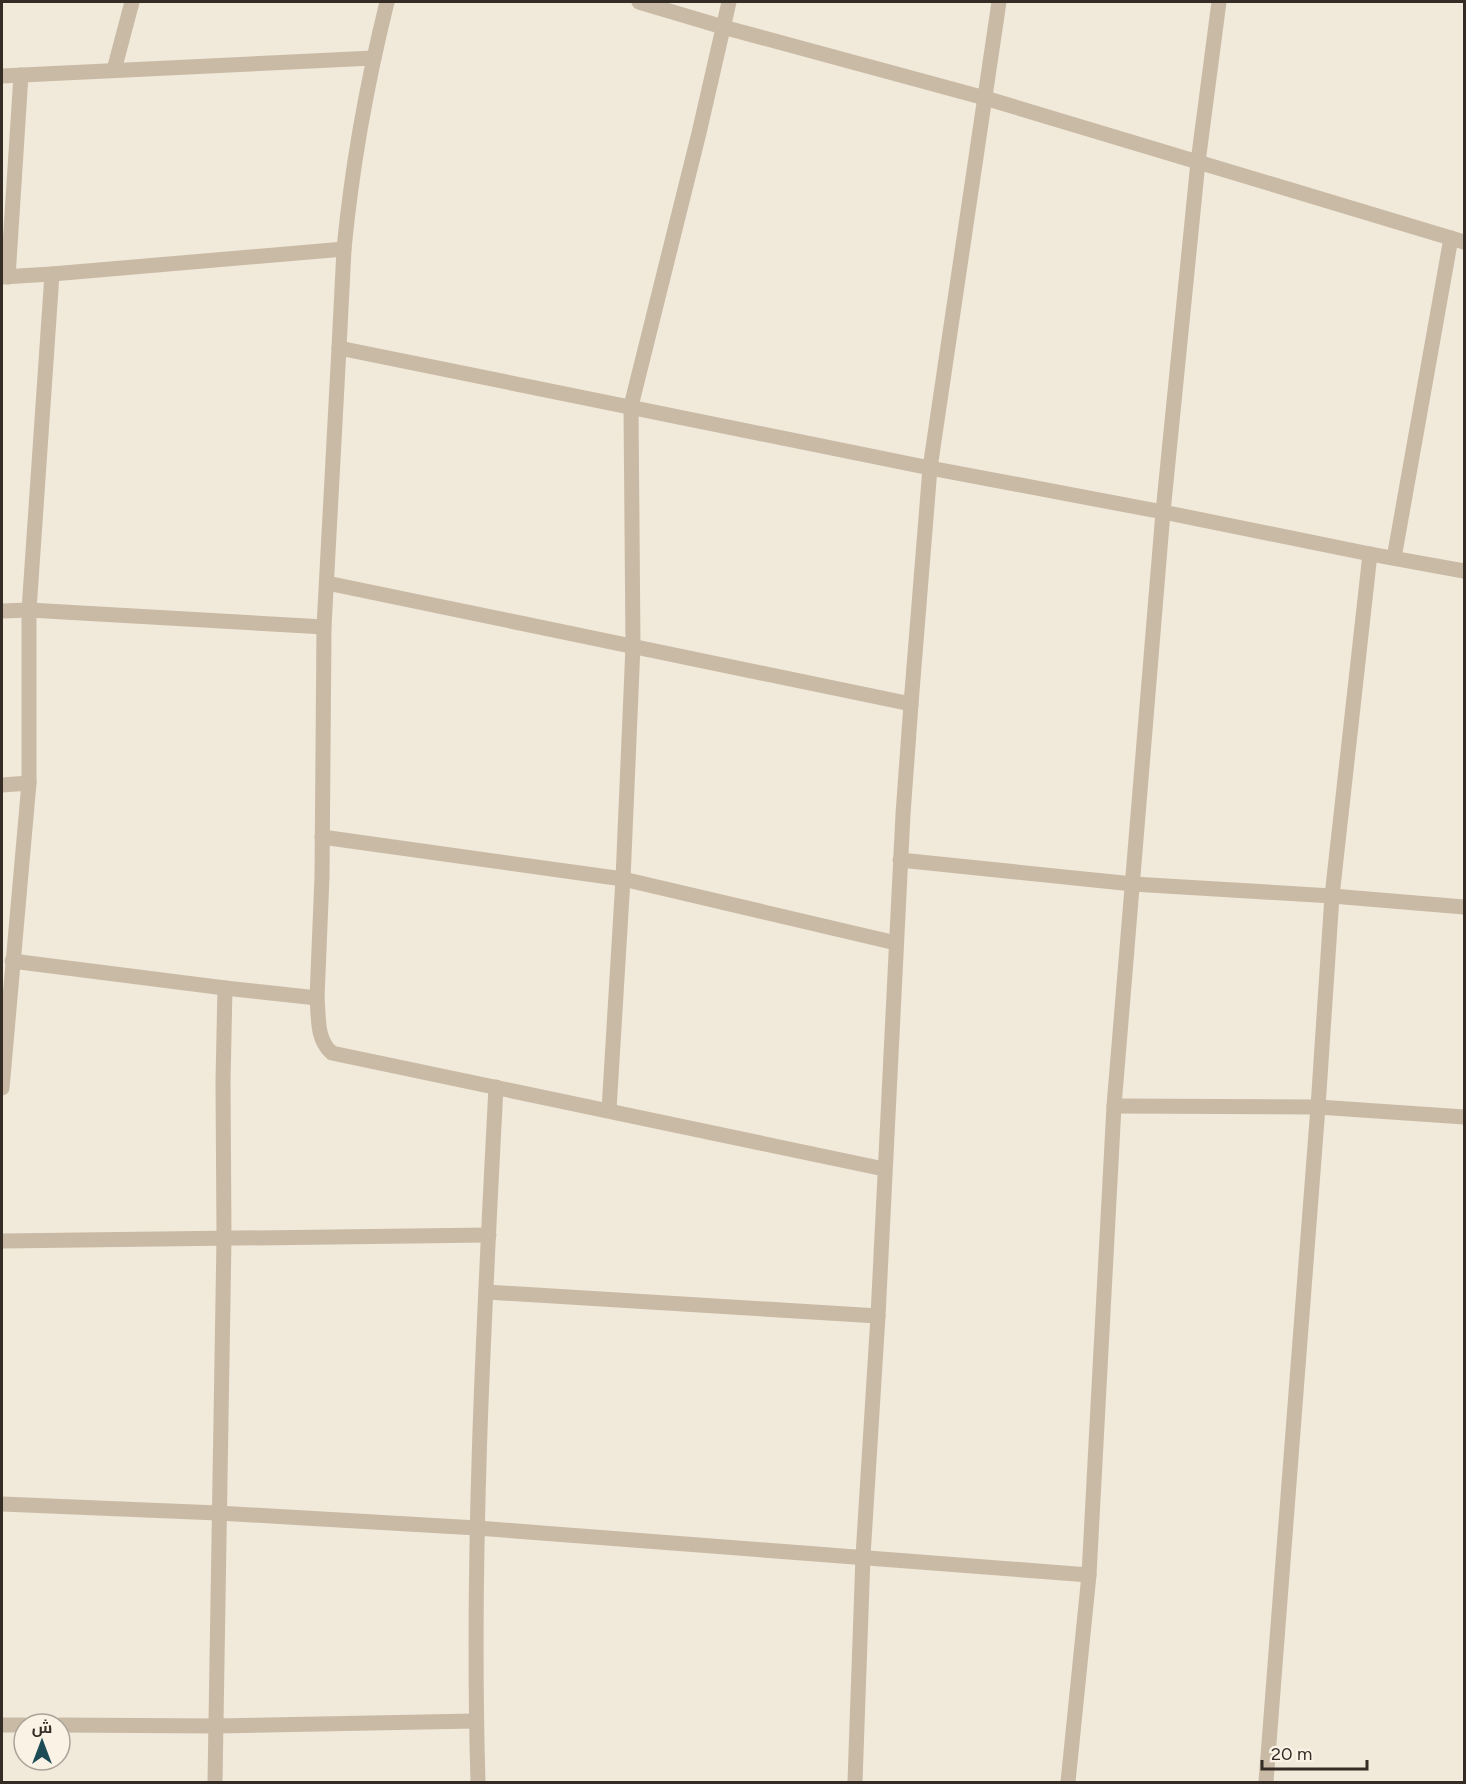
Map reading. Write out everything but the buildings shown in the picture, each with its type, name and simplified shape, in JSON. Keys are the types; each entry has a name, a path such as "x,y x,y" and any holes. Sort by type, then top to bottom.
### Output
{"street":[{"path":"114,70 132,2"},
{"path":"387,2 373,58 354,162 344,249 324,627 322,837 317,998 319,1033 322,1042 332,1053 884,1169"},
{"path":"639,2 985,98 1458,240 1394,558"},
{"path":"609,1110 623,879 633,646 631,406 729,2"},
{"path":"855,1782 863,1556 878,1316 900,860 930,468 999,2"},
{"path":"1068,1782 1089,1575 1114,1106 1162,512 1198,162 1218,2"},
{"path":"2,76 373,58"},
{"path":"21,75 5,277 344,249"},
{"path":"2,1088 5,989 12,961 29,783 28,610 52,274"},
{"path":"339,348 930,468 1464,571"},
{"path":"1266,1782 1332,896 1370,554"},
{"path":"327,583 911,704"},
{"path":"2,611 28,610 324,627"},
{"path":"2,785 29,783"},
{"path":"322,837 623,879 896,943"},
{"path":"900,860 1133,884 1332,896 1464,907"},
{"path":"12,961 317,998"},
{"path":"215,1782 224,1238 225,988"},
{"path":"478,1782 477,1528 496,1087"},
{"path":"1114,1106 1318,1107 1464,1117"},
{"path":"2,1241 489,1235"},
{"path":"487,1292 878,1316"},
{"path":"2,1504 219,1513 477,1528 1089,1575"},
{"path":"72,1725 216,1726 476,1721"}]}
